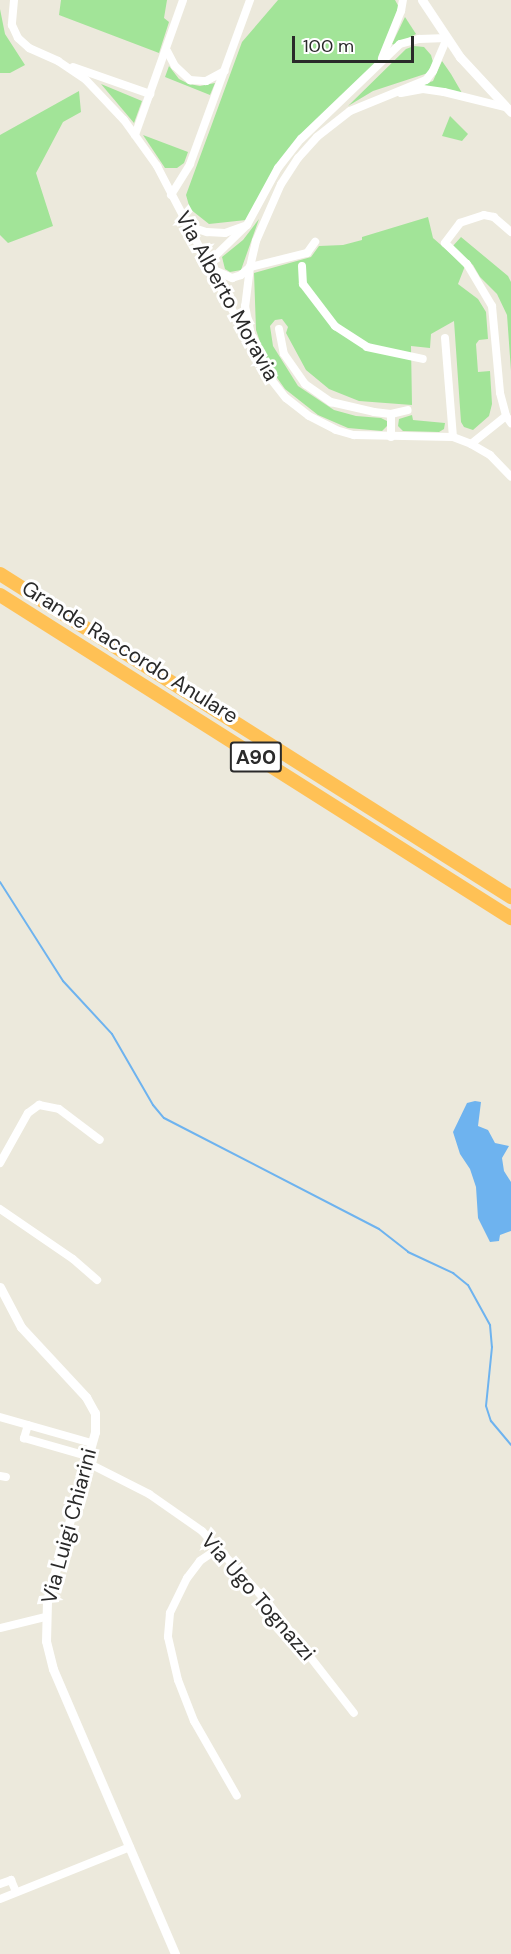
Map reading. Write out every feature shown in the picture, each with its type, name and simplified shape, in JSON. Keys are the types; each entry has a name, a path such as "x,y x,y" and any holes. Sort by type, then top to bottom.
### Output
{"highway":[{"name":"Grande Raccordo Anulare","path":"0,574 511,897"},
{"name":"Grande Raccordo Anulare","path":"0,595 511,918"}],"street":[{"name":"Via Alberto Moravia","path":"14,0 12,25 18,38 36,52 58,61 87,81 135,135 157,166 263,369 286,398 309,416 336,430 354,435 453,438 471,444 489,455 511,477"},
{"path":"135,135 167,51 183,0"},
{"name":"Via Alberto Moravia","path":"171,195 190,164 250,0"},
{"path":"381,61 401,11 403,0"},
{"path":"422,0 460,57 508,109"},
{"path":"315,242 307,252 250,267 241,275 232,278 212,270 214,256 247,225 278,168 301,139 343,102 400,44 418,39 447,38"},
{"path":"255,354 245,306 250,267 266,218 281,184 317,137 350,111 426,80 433,71 447,38"},
{"path":"167,51 175,66 190,80 206,81 225,71"},
{"path":"58,61 150,94"},
{"path":"388,95 423,89 508,109"},
{"path":"511,232 494,217 484,215 460,224 446,238 445,243 467,264 492,306 500,393 506,416 511,423"},
{"path":"188,226 225,233 247,225"},
{"path":"302,266 303,284 335,326 367,347 423,359"},
{"path":"279,328 284,354 305,384 331,402 391,414 408,410"},
{"path":"445,338 453,438"},
{"path":"391,414 391,437"},
{"path":"471,444 506,416"},
{"path":"0,1163 28,1113 39,1105 59,1109 100,1140"},
{"path":"0,1209 73,1259 97,1280"},
{"name":"Via Luigi Chiarini","path":"0,1287 21,1327 92,1405 96,1424 92,1443 52,1578 45,1617 47,1648 53,1669 175,1954"},
{"path":"0,1417 92,1443"},
{"name":"Via Ugo Tognazzi","path":"28,1425 24,1438 87,1459 166,1504 202,1531 269,1604 354,1713"},
{"path":"219,1548 201,1561 187,1578 171,1613 168,1637 178,1680 194,1721 237,1796"},
{"path":"0,1628 45,1617"},
{"path":"0,1899 130,1847"},
{"path":"1,1883 11,1880 16,1892"}],"green space":[{"path":"61,0 167,0 164,18 169,22 159,53 59,15"},
{"path":"278,0 395,0 401,11 374,70 301,139 246,220 209,224 190,209 186,195 242,42"},
{"path":"0,9 5,34 25,65 10,73 0,73"},
{"path":"405,17 416,34 395,45 392,44"},
{"path":"414,46 424,47 431,55 433,62 428,73 373,91 348,106 406,49"},
{"path":"442,61 462,93 416,87 433,81"},
{"path":"169,66 179,79 189,84 200,86 215,83 210,95 165,77"},
{"path":"101,84 142,101 134,123"},
{"path":"79,91 81,112 63,122 36,173 53,226 8,243 0,235 0,135"},
{"path":"450,116 468,134 462,141 442,136"},
{"path":"143,135 188,152 184,163 177,168 165,168"},
{"path":"428,217 433,238 465,266 458,284 478,299 486,312 488,339 479,340 476,344 478,372 490,371 492,404 489,416 473,430 464,427 461,422 454,321 431,334 430,348 411,346 412,405 359,401 329,389 306,370 286,333 288,327 282,319 275,320 270,326 273,346 298,386 334,410 356,416 381,418 387,421 387,426 382,431 348,428 318,415 285,389 268,365 256,330 254,273 311,257 319,246 343,245 362,240 362,237"},
{"path":"259,219 241,270 230,272 225,269 222,257 243,240"},
{"path":"461,237 508,276 511,282 511,371 507,315 497,294 480,277 473,265 452,247"},
{"path":"412,415 413,420 445,423 444,429 439,432 403,431 398,426 399,419"}],"water":[{"path":"481,1102 478,1126 488,1130 495,1143 509,1146 502,1158 504,1171 511,1182 511,1231 500,1235 499,1241 490,1242 478,1218 476,1187 470,1169 460,1154 453,1132 467,1103"}],"waterway":[{"path":"0,882 63,981 112,1034 153,1105 164,1118 379,1229 408,1252 453,1273 468,1285 490,1325 492,1347 486,1406 491,1421 511,1445"}]}
